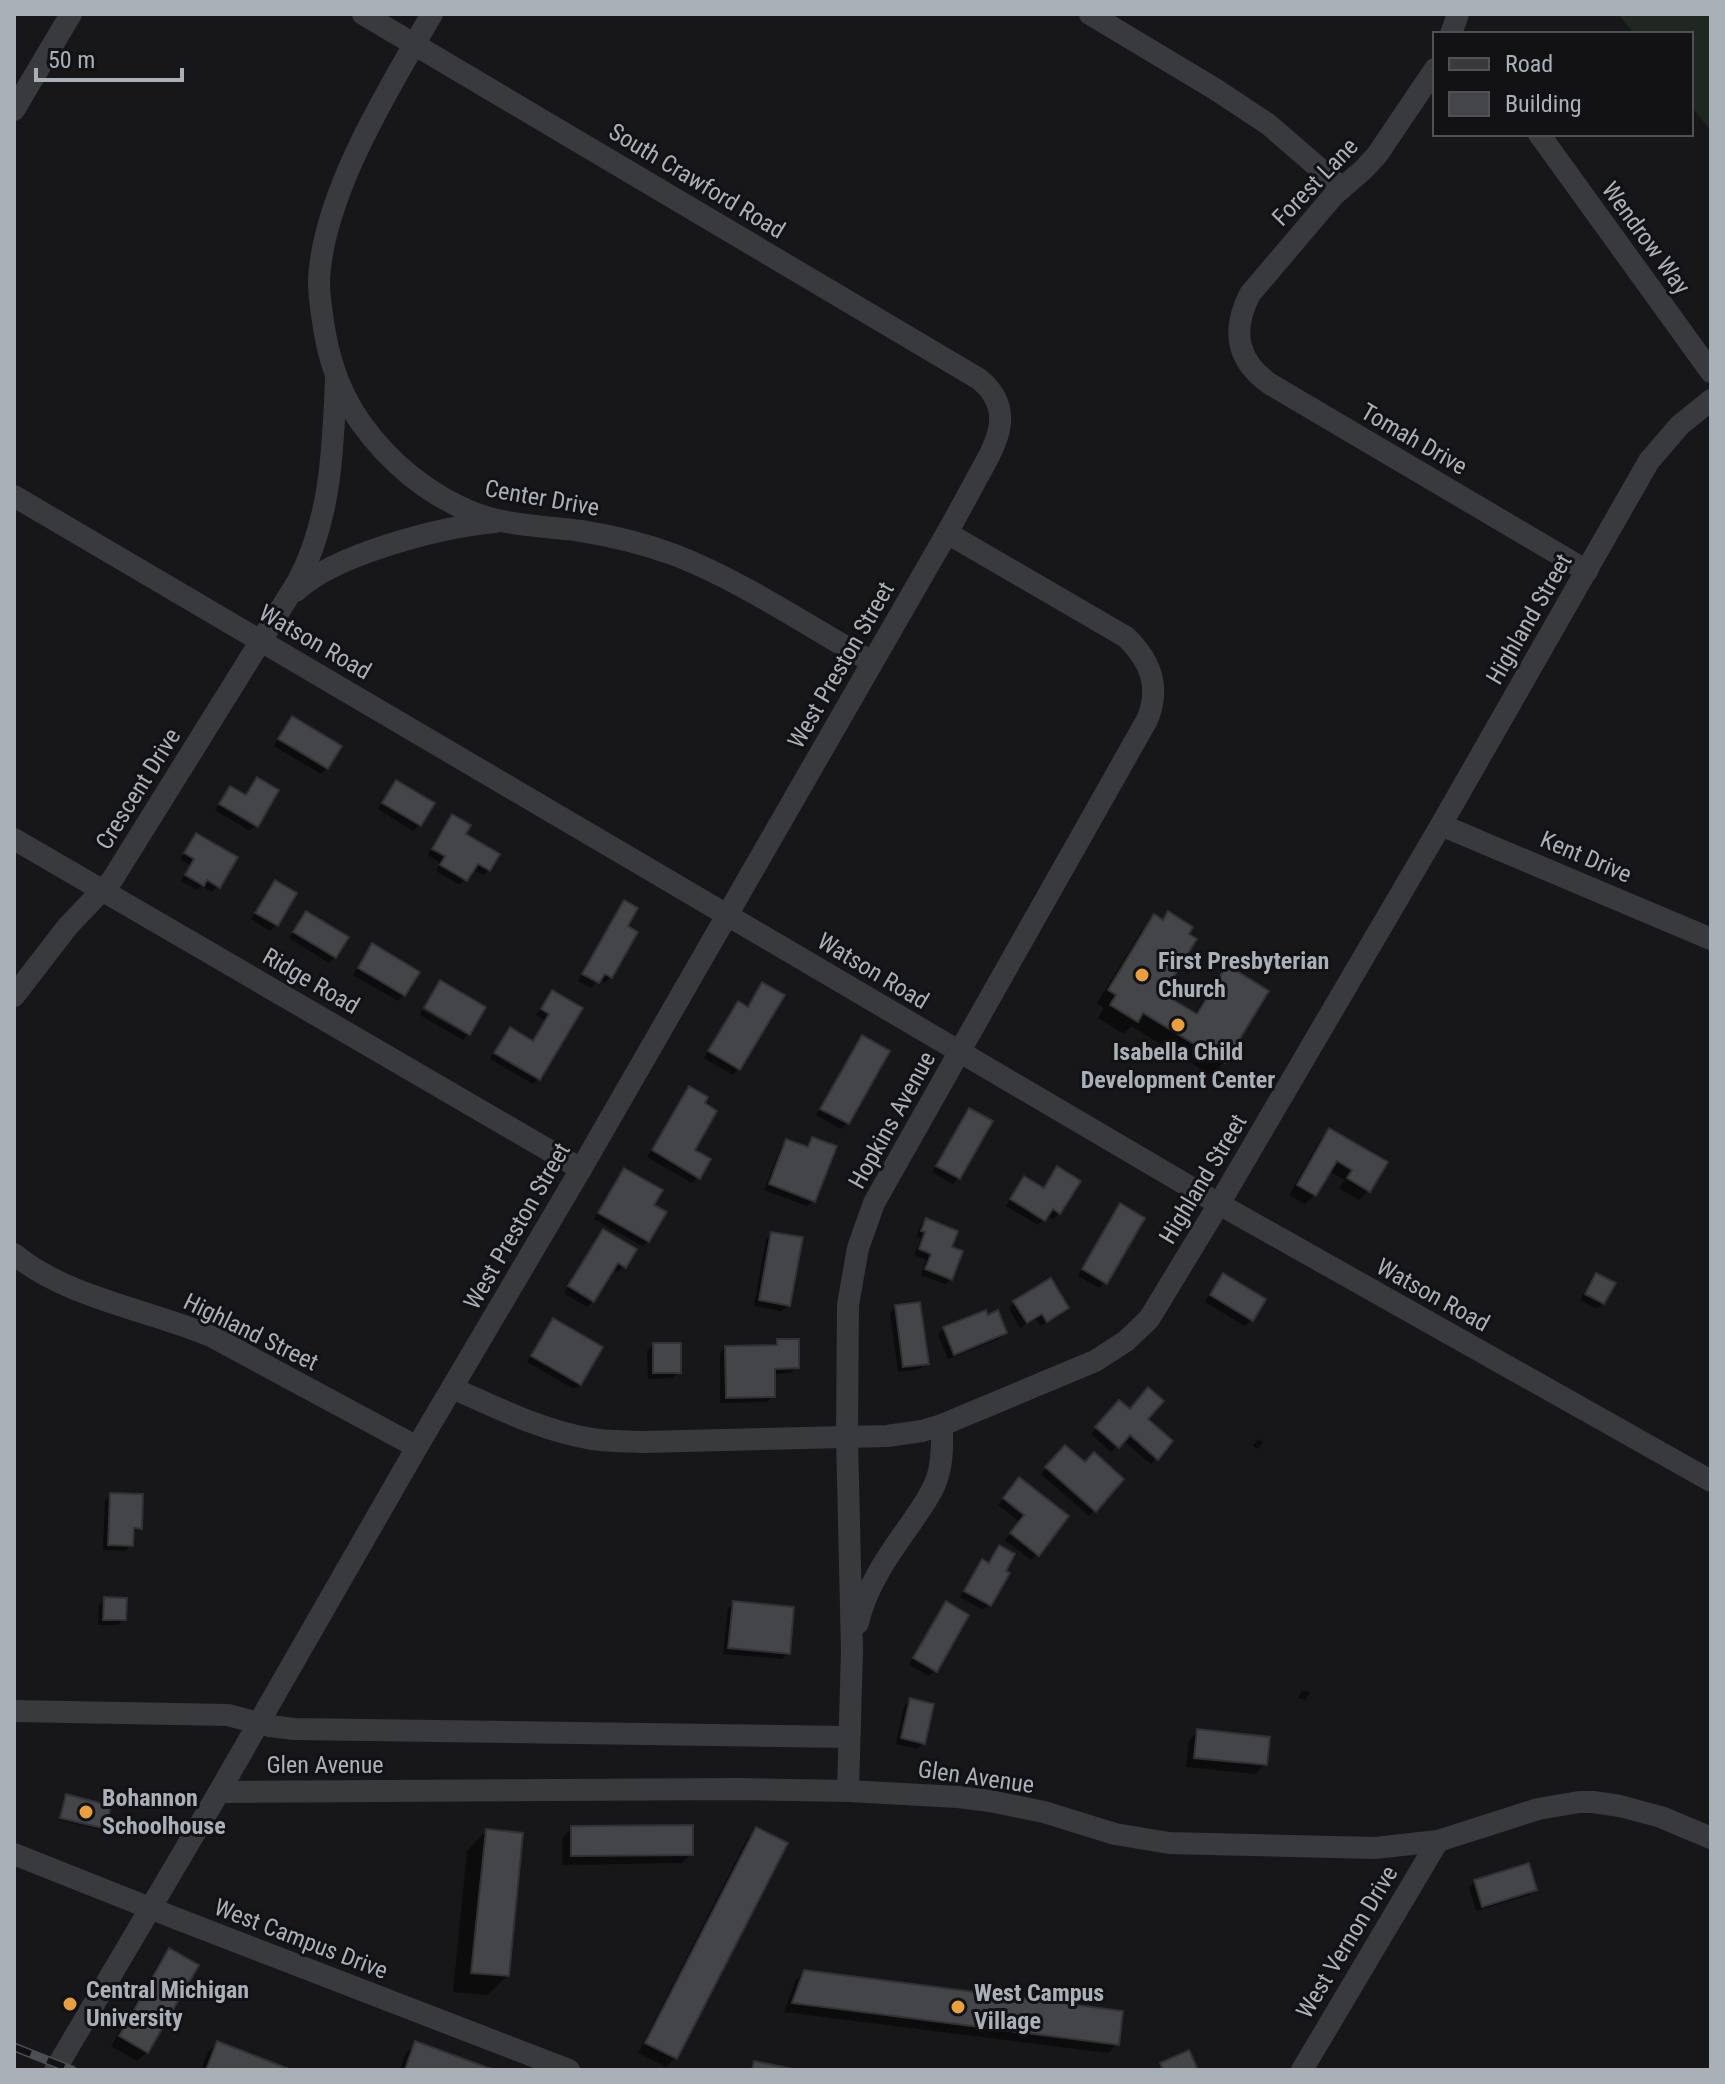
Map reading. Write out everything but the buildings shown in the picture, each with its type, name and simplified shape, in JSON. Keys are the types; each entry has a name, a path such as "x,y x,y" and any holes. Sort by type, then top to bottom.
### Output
{"street":[{"path":"14,110 71,14"},
{"name":"South Crawford Road","path":"363,14 971,374 986,385 997,400"},
{"name":"Center Drive","path":"432,14 352,162 325,240 319,299 327,344 341,391 358,418 396,463 443,498 472,512 503,522 622,539 674,555 749,591 872,662"},
{"path":"1090,14 1255,115 1342,188"},
{"name":"Forest Lane","path":"1240,332 1244,309 1255,287 1342,188 1377,155 1433,72"},
{"name":"Wendrow Way","path":"1540,136 1711,372"},
{"name":"Tomah Drive","path":"1240,332 1245,360 1270,384 1587,571"},
{"name":"Crescent Drive","path":"14,996 68,926 104,891 306,567 325,507 333,455 336,376"},
{"name":"West Preston Street","path":"55,2070 581,1169 947,533 997,440 1000,421 997,400"},
{"name":"Highland Street","path":"452,1388 530,1422 590,1439 644,1442 906,1433 942,1425 1095,1361 1126,1341 1149,1319 1219,1204 1657,450 1680,425 1711,400"},
{"name":"Watson Road","path":"14,496 1219,1204 1711,1481"},
{"name":"Crescent Drive","path":"289,597 326,569 366,553 453,529 503,522"},
{"name":"Hopkins Avenue","path":"848,1791 852,1651 847,1437 848,1305 858,1248 874,1203 1147,720 1152,709 1154,685 1147,662 1126,637 947,533"},
{"name":"Kent Drive","path":"1441,825 1711,939"},
{"name":"Ridge Road","path":"14,839 581,1169"},
{"name":"Highland Street","path":"14,1254 28,1265 66,1284 211,1336 417,1447"},
{"name":"Hopkins Avenue","path":"852,1651 862,1606 938,1478 942,1458 942,1425"},
{"name":"Glen Avenue","path":"14,1711 228,1715 294,1729 848,1737"},
{"name":"Glen Avenue","path":"219,1792 848,1791 990,1801 1044,1812 1115,1834 1169,1843 1375,1848 1438,1841 1517,1814 1579,1802 1620,1806 1661,1817 1711,1838"},
{"name":"West Vernon Drive","path":"1302,2070 1438,1841"},
{"name":"West Campus Drive","path":"14,1854 569,2070"}],"shaded area":[{"path":"1618,14 1711,14 1711,131 1693,108 1693,32 1632,32"}],"railway":[{"path":"14,2047 72,2070"}],"place":[{"name":"First Presbyterian Church","path":"1142,975"},
{"name":"Isabella Child Development Center","path":"1178,1025"},
{"name":"Bohannon Schoolhouse","path":"86,1812"},
{"name":"Central Michigan University","path":"70,2004"},
{"name":"West Campus Village","path":"958,2007"}]}
